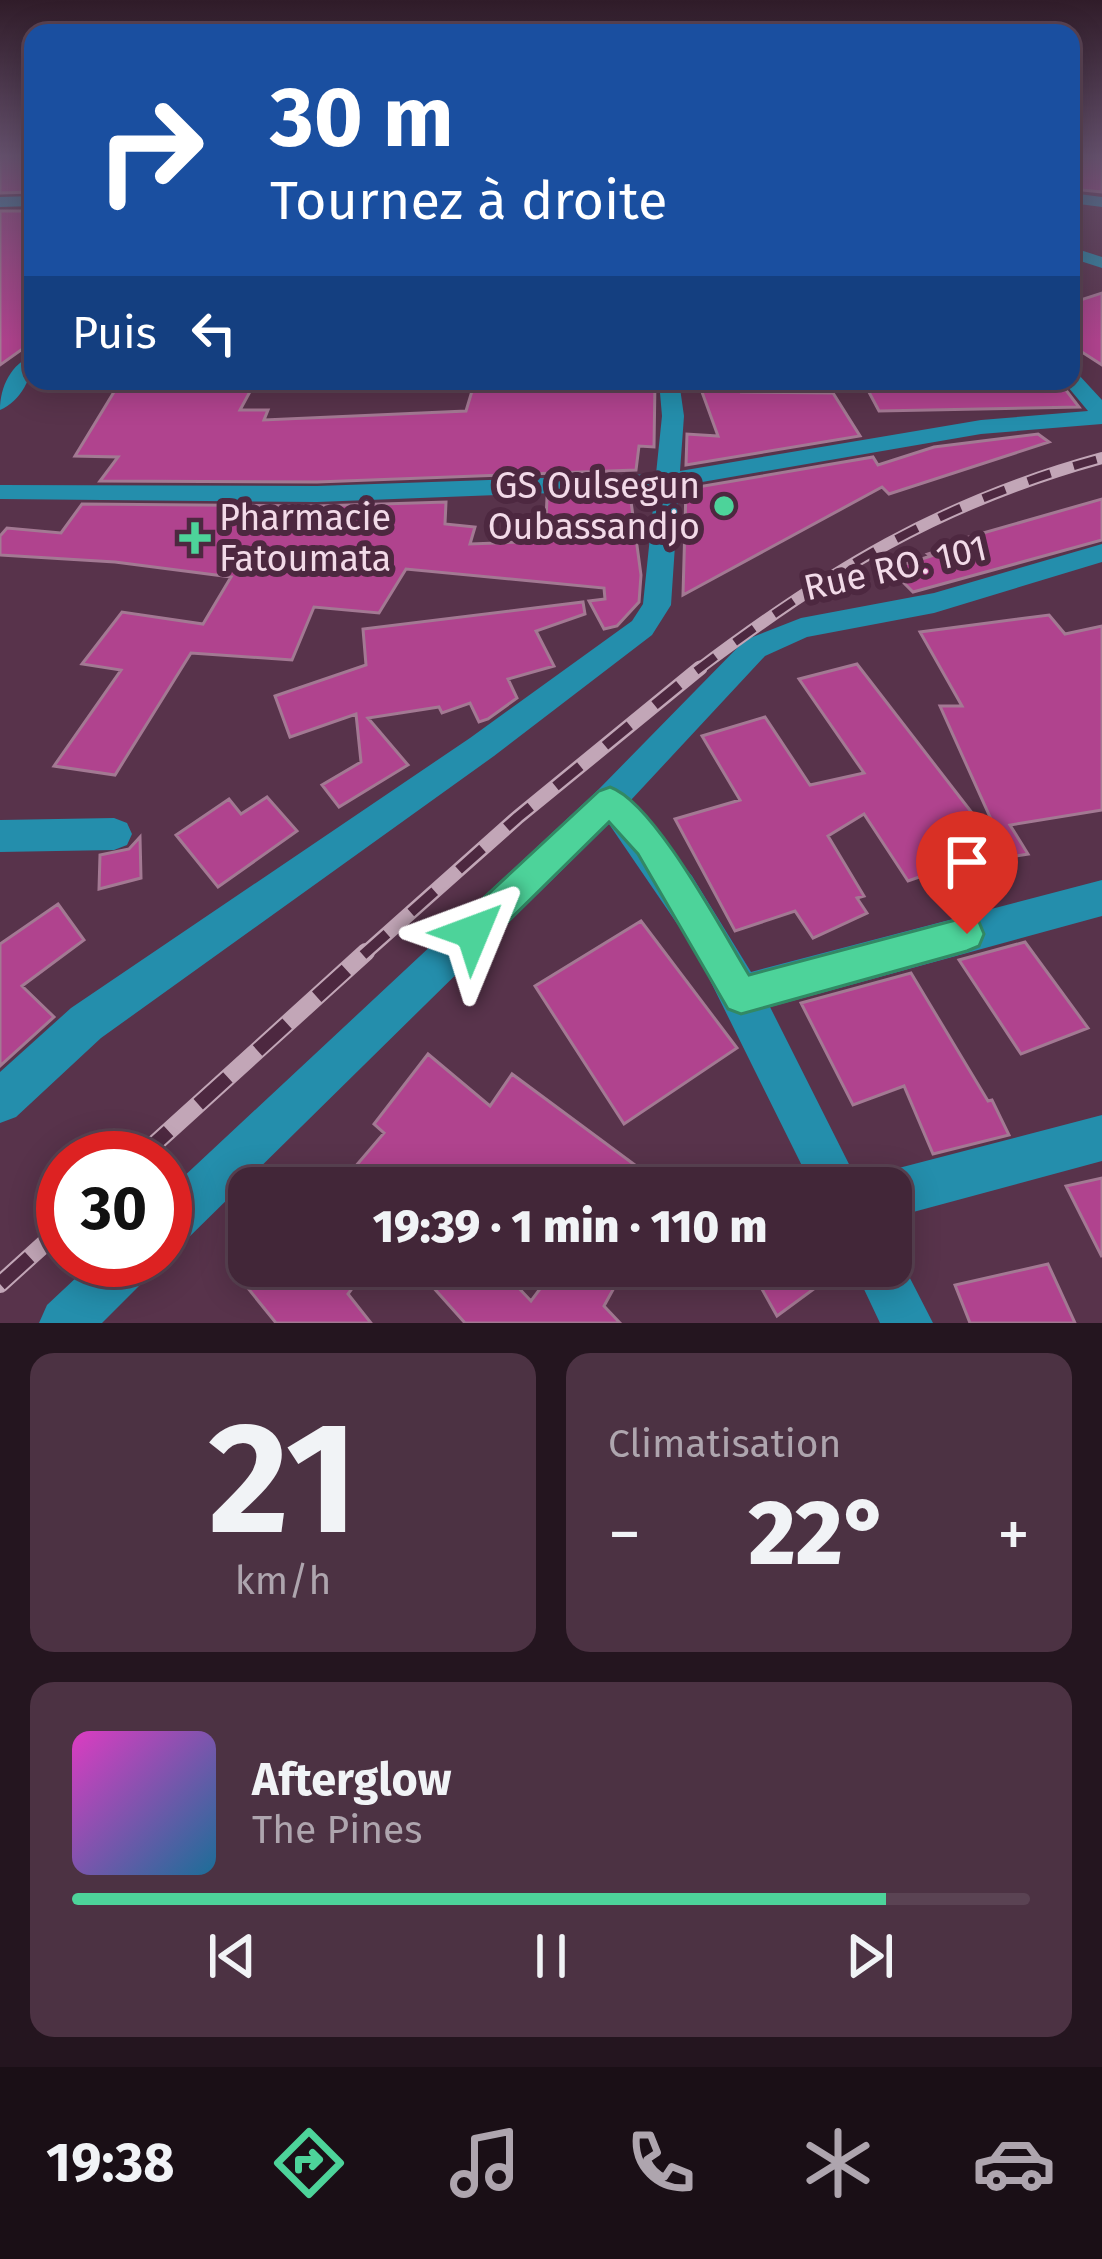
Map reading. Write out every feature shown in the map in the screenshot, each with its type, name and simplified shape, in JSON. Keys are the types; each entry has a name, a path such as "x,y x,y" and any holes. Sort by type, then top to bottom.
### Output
{"street":[{"path":"0,403 24,372"},
{"path":"1080,389 1102,415"},
{"path":"0,1100 86,1023 482,747 642,628 657,605 673,416 670,390"},
{"path":"0,492 317,494 664,481 981,427 1102,415"},
{"name":"Rue RO. 101","path":"192,1201 610,800 755,648 801,628 934,603 1102,553"},
{"path":"610,800 649,844 741,995 827,1167"},
{"path":"0,836 114,834"},
{"path":"741,995 1102,898"},
{"path":"912,1188 1102,1138"},
{"path":"65,1323 103,1287"},
{"path":"889,1287 908,1323"}],"building":[{"path":"0,217 24,217 24,350 0,365"},
{"path":"1102,293 1102,365 1080,351 1080,300"},
{"path":"115,390 251,390 240,410 268,410 264,420 466,411 472,390 655,390 654,447 639,446 636,470 317,482 100,481 118,457 75,456"},
{"path":"701,390 833,393 860,436 686,465 687,434 718,436"},
{"path":"868,390 1066,390 1079,407 879,411"},
{"path":"1038,434 1049,442 889,494 882,487 683,595 686,489 873,457 878,465 934,447"},
{"path":"630,494 641,575 639,602 617,626 604,629 589,601 605,599 604,588 406,569 379,613 314,607 292,660 191,653 115,775 54,766 121,670 82,664 122,612 203,624 231,577 115,562 0,555 0,536 7,528 61,533 82,504 446,502 445,524 475,527 470,544 545,541 547,498"},
{"path":"1102,499 1102,540 913,592 890,569 965,542 962,539"},
{"path":"583,602 585,614 536,631 554,666 508,679 517,698 488,719 479,722 470,703 442,713 439,707 368,718 408,765 339,807 322,785 361,762 356,714 290,737 275,696 366,665 363,629"},
{"path":"1049,615 1065,634 1102,626 1102,810 1010,825 1028,854 990,860 986,852 930,867 934,872 908,881 864,814 828,836 864,896 857,898 867,913 813,938 795,911 735,931 675,819 740,800 702,736 765,717 810,785 864,773 799,679 857,664 986,831 994,826 940,706 962,706 920,632"},
{"path":"267,797 297,831 218,887 176,835 229,799 241,814"},
{"path":"140,837 141,878 99,889 100,855 129,849"},
{"path":"58,904 84,940 22,986 54,1017 0,1066 0,944"},
{"path":"641,921 737,1048 624,1124 535,986"},
{"path":"1025,942 1088,1028 1021,1054 959,960"},
{"path":"911,973 1009,1135 933,1154 904,1086 853,1105 801,1003"},
{"path":"428,1054 490,1106 512,1074 638,1167 355,1167 384,1133 374,1124"},
{"path":"1102,1178 1102,1257 1066,1186"},
{"path":"1048,1264 1075,1323 970,1323 955,1285"},
{"path":"247,1287 353,1287 348,1294 371,1323 276,1323"},
{"path":"433,1287 518,1287 531,1301 541,1287 614,1287 604,1306 620,1323 465,1323"},
{"path":"761,1287 816,1287 777,1316"}],"railway":[{"path":"699,669 792,602 888,544 989,496 1102,458"},
{"path":"363,955 518,817 699,669"},
{"path":"169,1131 366,952"},
{"path":"0,1284 36,1251"}],"place":[{"name":"GS Oulsegun Oubassandjo","path":"724,506"},
{"name":"Pharmacie Fatoumata","path":"195,538"}],"route":[{"path":"473,932 610,800 649,844 741,995 967,934"}]}
